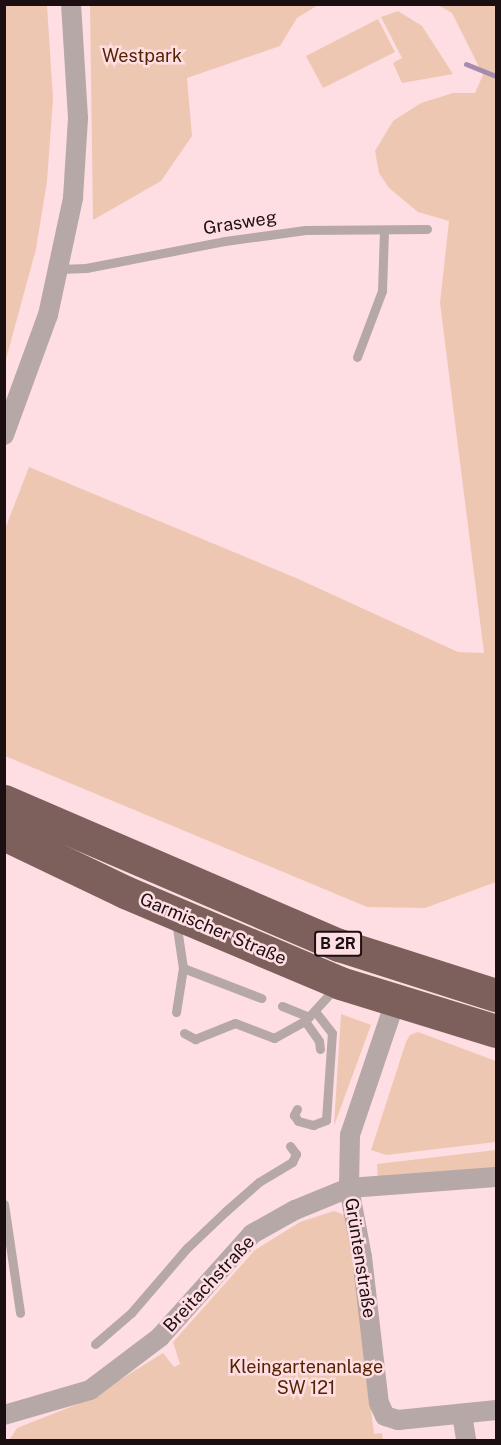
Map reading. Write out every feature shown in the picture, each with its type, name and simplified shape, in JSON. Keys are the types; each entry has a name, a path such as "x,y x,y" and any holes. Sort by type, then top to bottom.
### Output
{"highway":[{"name":"Garmischer Straße","path":"4,801 339,945 496,995"},
{"name":"Garmischer Straße","path":"4,834 175,913 340,983 395,1002 496,1030"}],"street":[{"path":"4,435 48,315 60,269 73,198 78,118 70,4"},
{"name":"Grüntenstraße","path":"395,1002 355,1114 350,1135 349,1188 362,1257 380,1403 385,1416 398,1420 462,1414"},
{"name":"Breitachstraße","path":"4,1415 90,1390 160,1337 252,1234 295,1210 349,1188 496,1177"},
{"path":"466,1440 462,1414 496,1410"}],"lane":[{"name":"Grasweg","path":"60,269 86,268 225,241 305,230 426,229"},
{"path":"357,357 382,291 384,230"},
{"path":"175,913 183,968 176,1012"},
{"path":"183,968 261,998"},
{"path":"184,1033 195,1039 235,1023 274,1038 309,1016 340,983"},
{"path":"282,1006 309,1016 332,1033 326,1120 312,1125 298,1121 294,1114 297,1108"},
{"path":"309,1016 320,1049"},
{"path":"95,1344 131,1313 187,1248 226,1211 260,1182 292,1162 296,1154 290,1146"},
{"path":"4,1204 20,1313"}],"green space":[{"path":"5,4 47,5 53,99 47,181 36,249 5,363"},
{"name":"Westpark","path":"90,4 318,5 297,18 280,46 187,78 192,136 161,181 93,220"},
{"path":"438,5 496,5 496,882 425,908 367,907 5,756 5,529 29,467 296,578 458,652 484,653 440,303 449,221 418,212 389,188 379,173 375,151 393,121 421,103 453,93 475,93 483,75 452,13"},
{"path":"398,11 422,26 453,74 402,83 393,63 402,58 381,17"},
{"path":"378,19 395,52 323,88 306,56"},
{"path":"341,1014 371,1025 334,1126"},
{"path":"418,1032 496,1061 496,1142 386,1155 371,1150 406,1042 410,1035"},
{"path":"496,1150 496,1171 378,1182 377,1164"},
{"name":"Kleingartenanlage SW 121","path":"334,1211 348,1216 374,1434 382,1433 383,1440 9,1440 17,1428 88,1400 163,1353 174,1367 180,1364 173,1342 255,1250 300,1222"}],"waterway":[{"path":"466,64 496,76"}]}
